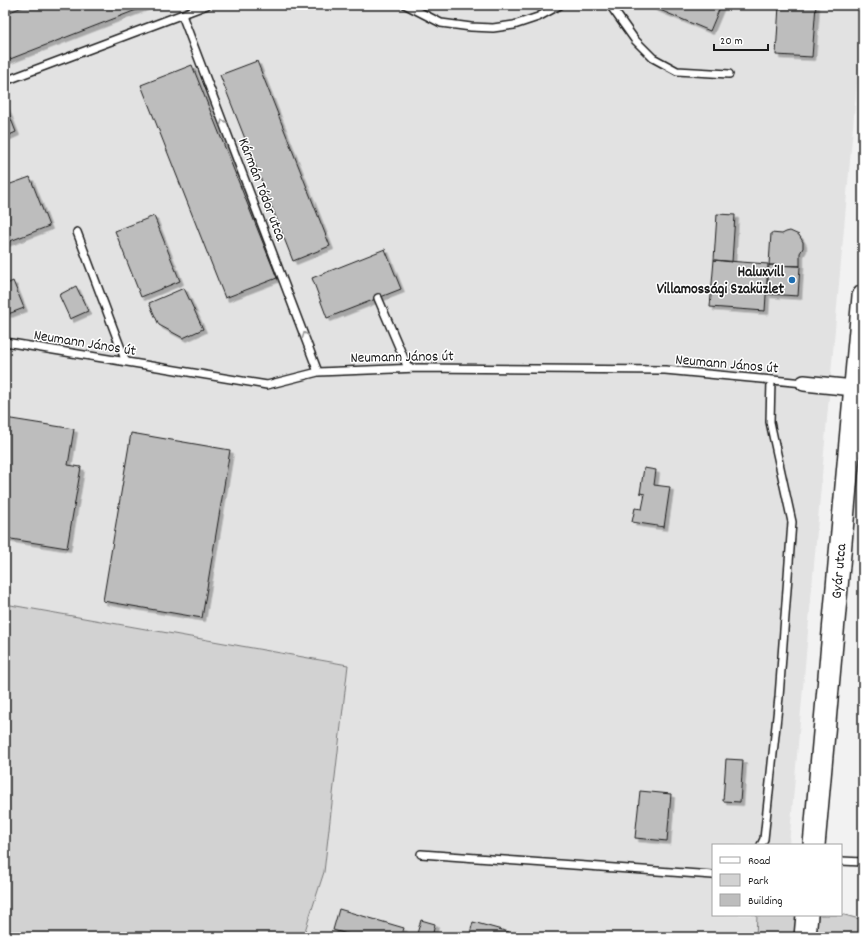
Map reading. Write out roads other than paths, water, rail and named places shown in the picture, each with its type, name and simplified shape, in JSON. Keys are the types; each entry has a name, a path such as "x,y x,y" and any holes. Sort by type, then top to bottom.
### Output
{"main road":[{"name":"Gyár utca","path":"814,844 863,296"},
{"path":"805,937 807,916"}],"street":[{"path":"804,383 854,388"}],"lane":[{"path":"5,81 207,5"},
{"path":"406,5 442,23 493,28 514,25 538,18 560,5"},
{"path":"610,5 635,40 653,58 677,71 729,74"},
{"name":"Kármán Tódor utca","path":"182,15 318,372"},
{"path":"77,232 126,362"},
{"path":"378,298 408,368"},
{"name":"Neumann János út","path":"5,342 267,385 318,372 408,368 665,370 804,383"},
{"path":"762,844 764,839 779,697 792,522 770,422 771,380"},
{"path":"421,854 712,875"},
{"path":"842,861 863,862"}],"place":[{"name":"Haluxvill Villamossági Szaküzlet","path":"792,280"}]}
